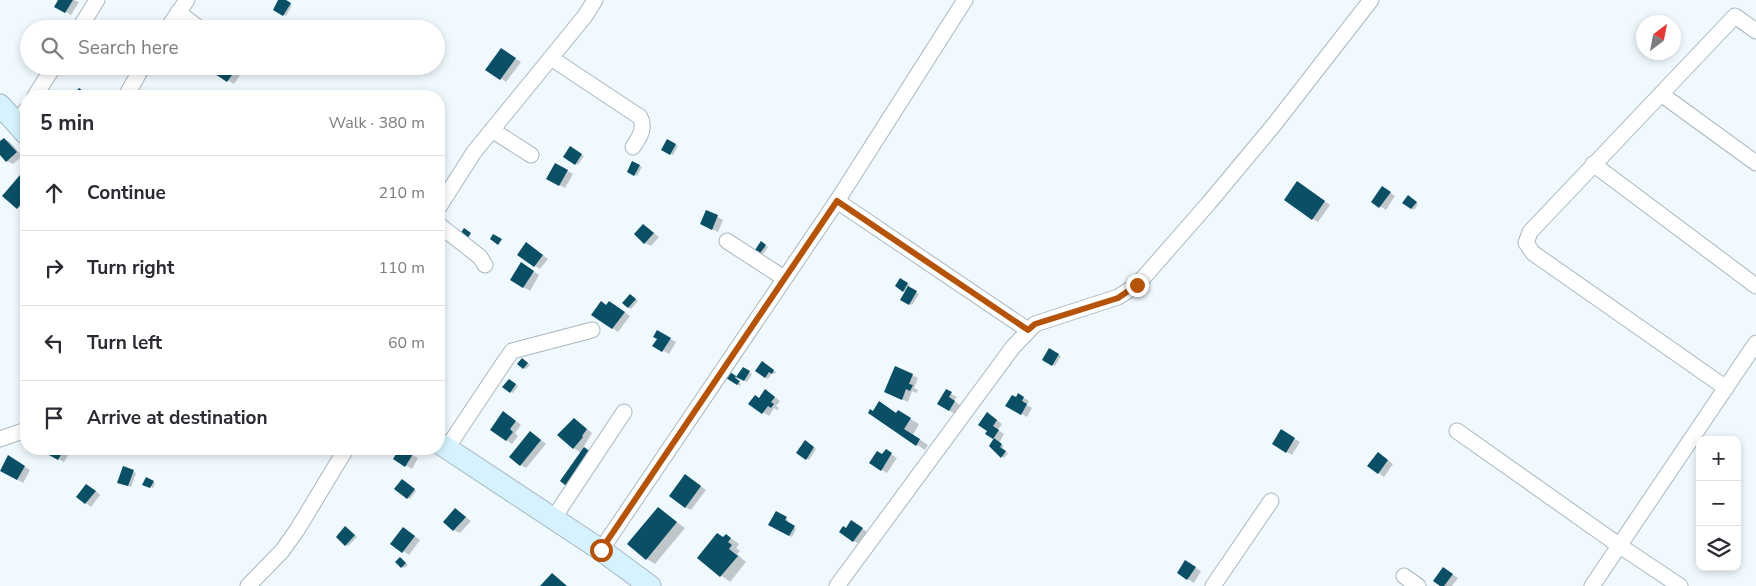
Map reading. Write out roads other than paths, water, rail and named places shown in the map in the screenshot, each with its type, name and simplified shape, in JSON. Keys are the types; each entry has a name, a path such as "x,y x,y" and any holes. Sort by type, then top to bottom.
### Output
{"street":[{"path":"85,20 97,0"},
{"path":"445,198 474,152 585,16 595,0"},
{"path":"601,550 837,201 965,0"},
{"path":"836,586 1013,346 1035,324 1118,298 1137,285 1273,126 1371,0"},
{"path":"173,20 182,6 193,20"},
{"path":"1726,388 1533,253 1526,243 1530,232 1735,16 1756,31"},
{"path":"551,58 640,117 644,123 642,131 633,147"},
{"path":"39,90 48,75"},
{"path":"129,90 138,75"},
{"path":"1661,94 1756,163"},
{"path":"0,104 20,120"},
{"path":"492,130 531,155"},
{"path":"1594,164 1756,286"},
{"path":"837,201 1028,330"},
{"path":"445,230 480,257 485,265"},
{"path":"727,241 784,278"},
{"path":"445,443 512,351 592,330"},
{"path":"1592,586 1756,343"},
{"path":"553,519 624,412"},
{"path":"1457,431 1680,586"},
{"path":"0,438 20,432"},
{"path":"445,447 601,550 650,586"},
{"path":"248,586 282,551 297,530 342,455"},
{"path":"1213,586 1271,501"},
{"path":"1404,576 1418,586"}]}
